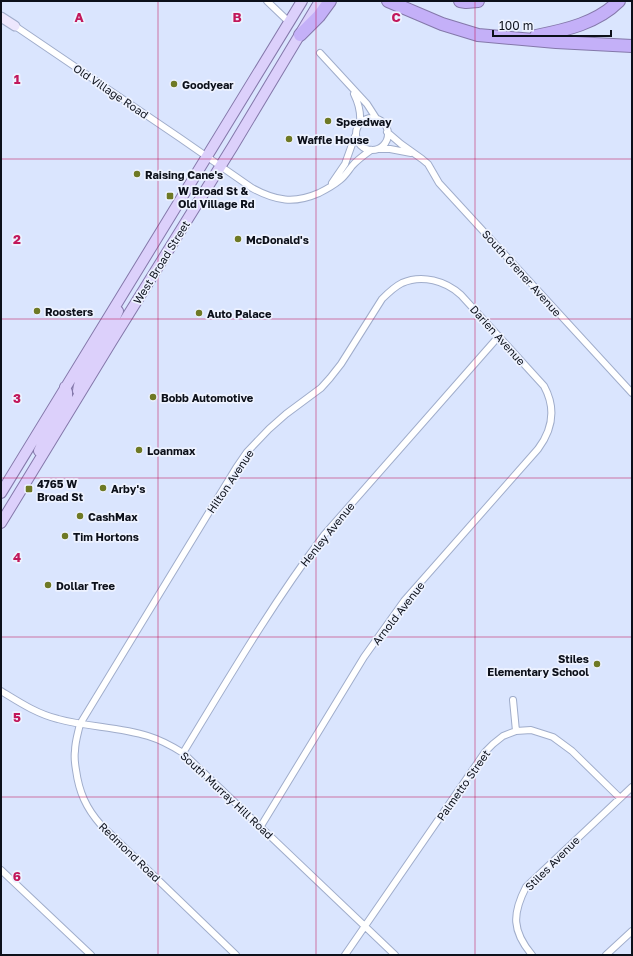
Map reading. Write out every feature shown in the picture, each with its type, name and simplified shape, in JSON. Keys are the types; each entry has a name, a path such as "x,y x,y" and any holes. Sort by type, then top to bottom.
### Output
{"highway":[{"path":"300,34 319,16 330,1"},
{"path":"388,1 442,24 478,35 632,46"},
{"path":"400,1 418,14"},
{"path":"460,1 478,1"},
{"path":"519,38 555,32 590,21 611,9 619,1"}],"main road":[{"name":"West Broad Street","path":"1,493 302,1"},
{"name":"West Broad Street","path":"1,523 221,166 320,1"},
{"path":"78,397 79,382 102,344 118,311 116,304"},
{"path":"38,462 38,454 44,440 67,399 65,387"}],"street":[{"path":"268,1 289,22"},
{"name":"Old Village Road","path":"2,20 15,26 221,166"},
{"path":"320,53 367,104 376,118 384,124 387,132 387,139 378,149 371,150 362,147 358,143 356,134"},
{"path":"349,86 360,107 360,123"},
{"path":"328,189 345,164 356,134 357,127 365,119 376,118"},
{"name":"South Grener Avenue","path":"387,132 428,164 439,183 632,393"},
{"name":"South Grener Avenue","path":"378,149 390,149 412,153"},
{"path":"221,166 252,188 264,194 275,198 288,200 301,199 328,189 339,181 352,165 371,150"},
{"name":"Darien Avenue","path":"422,279 438,281 457,291 480,315 544,386 550,399 551,414"},
{"name":"Hilton Avenue","path":"80,724 232,474 247,452 269,429 321,388 330,378 341,364 386,295 397,286 422,279"},
{"name":"Henley Avenue","path":"183,753 269,614 302,564 334,524 499,336"},
{"name":"Arnold Avenue","path":"261,826 364,657 404,601 538,449 549,430 551,414"},
{"name":"South Murray Hill Road","path":"1,691 44,715 59,720 148,736 166,743 183,753 395,955"},
{"path":"513,700 516,731"},
{"name":"Redmond Road","path":"80,724 75,752 77,777 82,796 88,808 101,826 236,955"},
{"name":"Palmetto Street","path":"345,955 485,752 503,736 516,731 531,730 554,737 572,751 620,798"},
{"name":"Stiles Avenue","path":"532,955 516,928 517,908 526,887 632,787"},
{"path":"1,870 91,955"},
{"path":"606,955 632,931"}],"place":[{"name":"Goodyear","path":"174,84"},
{"name":"Speedway","path":"328,121"},
{"name":"Waffle House","path":"289,139"},
{"name":"Raising Cane's","path":"137,174"},
{"name":"W Broad St & Old Village Rd","path":"170,196"},
{"name":"McDonald's","path":"238,239"},
{"name":"Roosters","path":"37,311"},
{"name":"Auto Palace","path":"199,313"},
{"name":"Bobb Automotive","path":"153,397"},
{"name":"Loanmax","path":"139,450"},
{"name":"Arby's","path":"103,488"},
{"name":"4765 W Broad St","path":"29,489"},
{"name":"CashMax","path":"80,516"},
{"name":"Tim Hortons","path":"65,536"},
{"name":"Dollar Tree","path":"48,585"},
{"name":"Stiles Elementary School","path":"597,664"}]}
